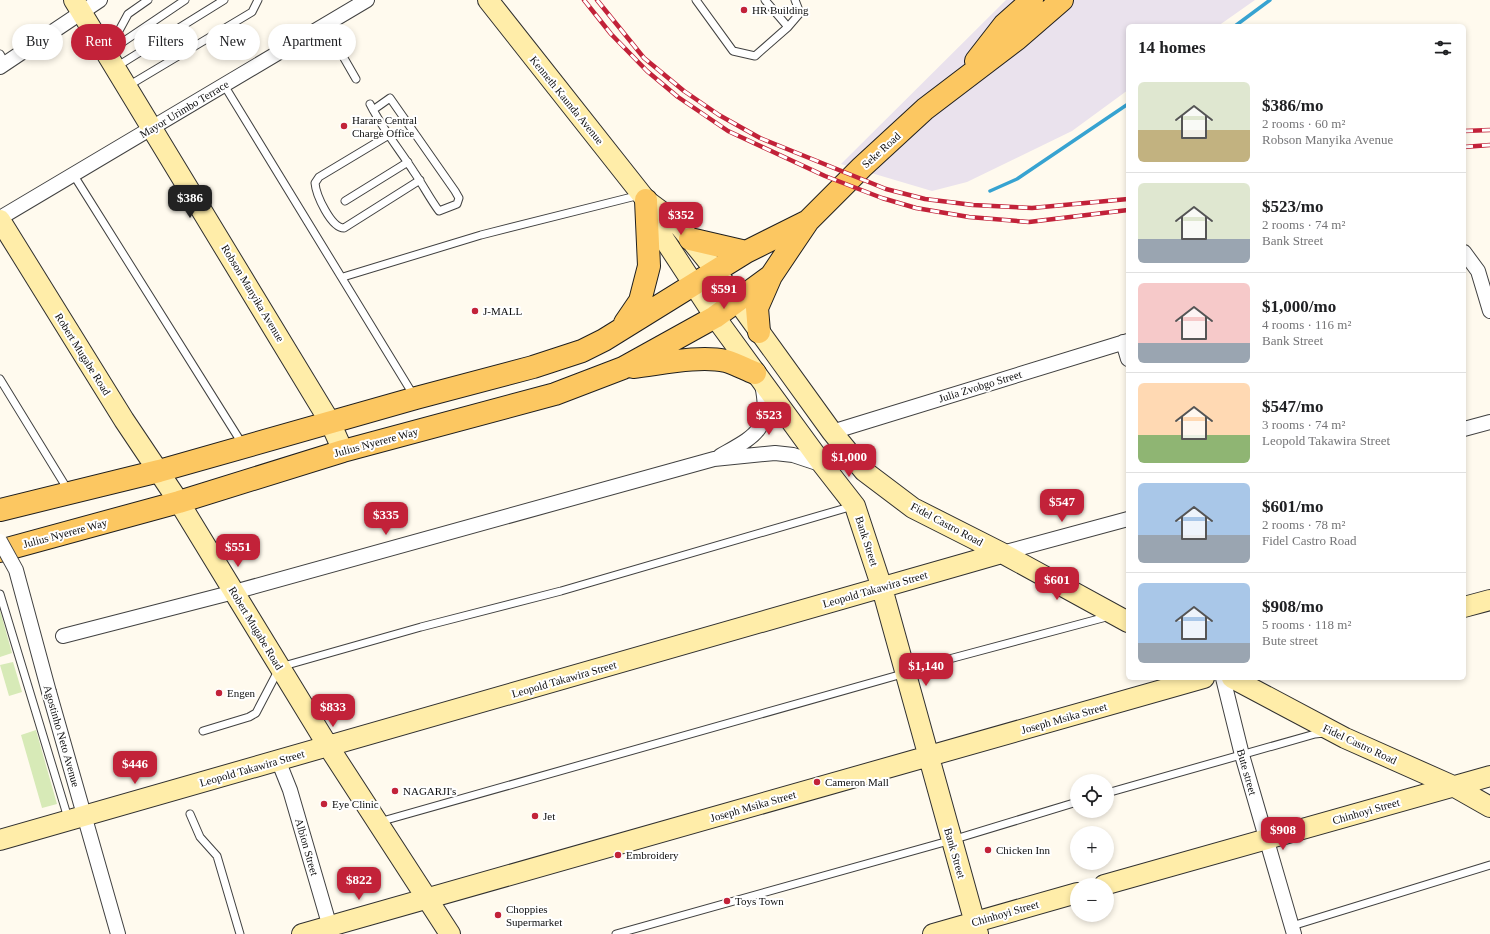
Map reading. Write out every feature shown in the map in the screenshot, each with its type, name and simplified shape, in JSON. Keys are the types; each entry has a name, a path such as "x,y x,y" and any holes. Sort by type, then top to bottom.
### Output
{"main road":[{"name":"Kenneth Kaunda Avenue","path":"488,0 644,197"},
{"name":"Seke Road","path":"957,83 1004,25 1032,0"},
{"name":"Seke Road","path":"808,221 862,167 925,109 957,83 1017,39 1062,0"},
{"name":"Robson Manyika Avenue","path":"79,6 90,24"},
{"name":"Robson Manyika Avenue","path":"111,60 330,422 343,451"},
{"name":"Fidel Castro Road","path":"644,197 668,215 716,270 832,432 864,471 913,508 1002,553 1122,618"},
{"name":"Bank Street","path":"644,197 664,239 715,317 758,378 855,506 882,588 976,928"},
{"path":"624,326 640,301 650,266 644,197"},
{"name":"Robert Mugabe Road","path":"0,219 124,420 179,502 328,746 450,934"},
{"path":"0,510 159,471 416,398 533,367 582,351 604,340 624,326 746,252 808,221"},
{"path":"759,332 757,308 771,276 808,221"},
{"path":"690,239 746,252"},
{"name":"Julius Nyerere Way","path":"0,551 179,502 343,451 555,394 623,368 715,317 771,276"},
{"path":"623,368 713,360 726,361 758,378"},
{"name":"Leopold Takawira Street","path":"0,840 1002,553"},
{"path":"1466,606 1490,600"},
{"name":"Joseph Msika Street","path":"302,934 331,930 426,898 1197,680"},
{"name":"Fidel Castro Road","path":"1236,680 1333,732 1453,786 1490,807"},
{"name":"Chinhoyi Street","path":"1114,882 1490,776"},
{"name":"Chinhoyi Street","path":"933,934 976,928 1070,895"}],"street":[{"path":"2,61 79,6 100,0"},
{"name":"Mayor Urimbo Terrace","path":"327,24 367,0"},
{"name":"Mayor Urimbo Terrace","path":"0,219 268,59"},
{"path":"1466,255 1478,270 1490,311"},
{"name":"Julia Zvobgo Street","path":"832,432 1125,341"},
{"path":"714,459 749,439 758,430 766,416 766,400 758,378"},
{"path":"1466,428 1490,422"},
{"path":"63,636 234,592 714,459 775,453 793,455 823,465"},
{"name":"Leopold Takawira Street","path":"1002,553 1126,520"},
{"name":"Agostinho Neto Avenue","path":"0,541 16,570 49,692 77,818 118,934"},
{"name":"Bute street","path":"1223,680 1242,755 1293,930"},
{"name":"Albion Street","path":"278,760 290,790 331,930"}],"lane":[{"path":"124,24 128,14 148,0"},
{"path":"126,48 185,0"},
{"path":"126,52 224,0"},
{"path":"127,86 252,12 258,0"},
{"path":"696,0 733,51 755,56 788,27 800,13 795,0"},
{"path":"764,0 788,27"},
{"path":"345,60 356,79"},
{"path":"224,85 416,398"},
{"path":"390,98 455,191 459,198 457,204 439,211 389,135 371,107 390,98"},
{"path":"389,135 319,177 315,183 316,190 334,224 339,228 344,228 420,180"},
{"path":"345,201 408,162"},
{"path":"74,174 244,446"},
{"path":"343,277 481,235 644,197"},
{"path":"0,379 69,492"},
{"path":"203,731 249,717 256,713 280,667 421,627 561,591 855,506"},
{"path":"0,594 77,818"},
{"path":"377,823 906,673 923,666 1122,618"},
{"path":"1114,791 1315,734 1333,732"},
{"path":"616,934 952,840 1070,804"},
{"path":"190,814 200,837 217,856 240,934"},
{"path":"1293,930 1490,865"}],"shaded area":[{"path":"1006,0 1255,0 1221,24 1126,24 1126,91 1072,131 967,182 932,191 841,164"}],"green space":[{"path":"0,610 12,653 0,657"},
{"path":"13,662 22,692 9,696 0,665"},
{"path":"36,730 57,804 42,808 21,735"}],"waterway":[{"path":"1238,24 1270,0"},
{"path":"990,191 1017,179 1126,105"}],"railway":[{"path":"584,0 611,34 647,71 678,97 728,131 825,176 882,198 916,208 969,217 1029,222 1126,210"},
{"path":"597,0 644,58 684,91 719,115 760,138 886,189 925,199 973,205 1032,208 1126,199"},
{"path":"1466,131 1490,130"},
{"path":"1466,147 1490,145"}],"place":[{"name":"HR Building","path":"744,10"},
{"name":"Harare Central Charge Office","path":"344,126"},
{"name":"J-MALL","path":"475,311"},
{"name":"Engen","path":"219,693"},
{"name":"Cameron Mall","path":"817,782"},
{"name":"NAGARJI's","path":"395,791"},
{"name":"Eye Clinic","path":"324,804"},
{"name":"Jet","path":"535,816"},
{"name":"Chicken Inn","path":"988,850"},
{"name":"Embroidery","path":"618,855"},
{"name":"Toys Town","path":"727,901"},
{"name":"Choppies Supermarket","path":"498,915"}]}
